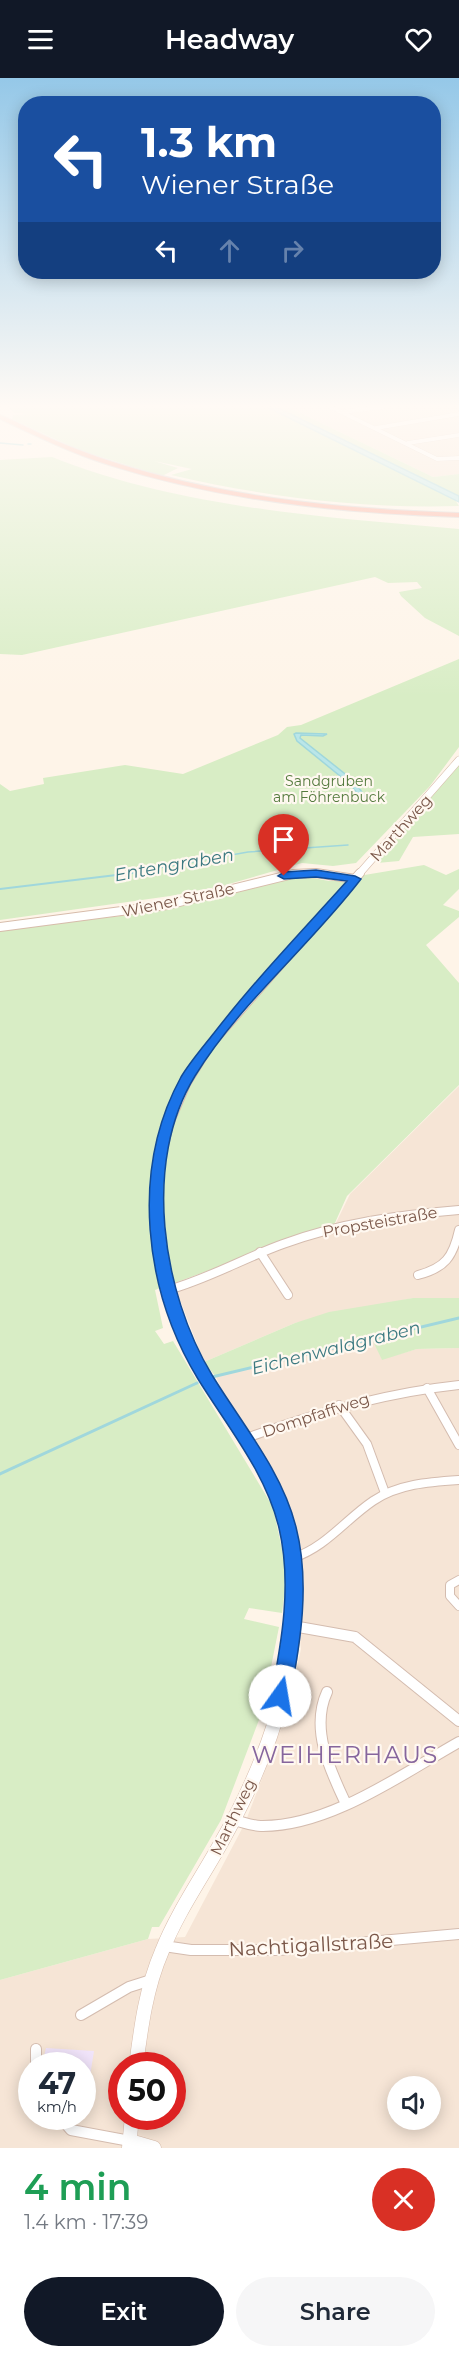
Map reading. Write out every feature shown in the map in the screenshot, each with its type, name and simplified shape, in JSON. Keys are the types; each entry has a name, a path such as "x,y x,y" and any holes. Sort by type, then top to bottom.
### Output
{"highway":[{"path":"274,504 459,523"},
{"path":"301,504 459,517"},
{"path":"371,511 459,510"},
{"path":"354,513 459,517"}],"main road":[{"name":"Marthweg","path":"138,2052 143,2013 151,1980 164,1946 234,1820 255,1773 285,1676 293,1626 293,1558 278,1497 192,1353 168,1290 158,1242 156,1192 163,1141 177,1096 194,1067 222,1029 459,760"},
{"name":"Wiener Straße","path":"0,927 167,905 288,875 316,873 355,879"},
{"path":"131,2130 130,2145 154,2148"}],"street":[{"name":"Propsteistraße","path":"168,1290 213,1276 260,1252 331,1229 459,1210"},
{"path":"418,1275 437,1271 450,1261 459,1230"},
{"path":"260,1252 288,1295"},
{"name":"Dompfaffweg","path":"244,1438 339,1405 384,1394 459,1385"},
{"path":"428,1388 459,1446"},
{"path":"339,1405 367,1444 385,1493"},
{"path":"293,1558 312,1551 385,1493 407,1486 459,1480"},
{"path":"459,1580 450,1585 450,1596 459,1606"},
{"path":"293,1626 355,1637 459,1721"},
{"path":"327,1692 322,1698 321,1736 326,1760 346,1804"},
{"path":"234,1820 250,1826 281,1826 308,1820 346,1804 459,1742"},
{"name":"Nachtigallstraße","path":"164,1946 189,1950 251,1951 370,1945 459,1934"},
{"path":"81,2015 129,1987 151,1980"},
{"path":"71,2130 130,2145"}],"shaded area":[{"path":"459,1086 459,1298 413,1298 295,1323 204,1362 175,1287 335,1225 350,1194"},
{"path":"373,1339 382,1359 417,1349 459,1348 459,2148 0,2148 0,1980 148,1939 185,1937 245,1823 287,1713 301,1649 298,1620 301,1566 284,1502 273,1477 227,1401 216,1377"},
{"path":"46,2048 94,2051 94,2052 45,2052"}],"green space":[{"path":"0,504 227,504 356,520 459,529 459,636 425,618 401,596 399,592 422,588 417,582 388,583 375,577 22,655 0,654"},
{"path":"357,504 458,504 459,506 423,506"},
{"name":"Sandgruben am Föhrenbuck","path":"459,659 459,747 430,786 356,863 333,866 302,863 222,886 170,896 0,920 0,784 10,791 44,784 43,778 125,765 183,774 278,735 287,727 301,725"},
{"path":"459,762 459,834 413,837 399,861 377,863"},
{"path":"424,865 446,875 459,869 459,889 443,905 459,911 459,917 426,945 459,983 459,1085 347,1196 334,1225 155,1290 163,1328 155,1331 164,1344 173,1341 273,1507 287,1573 282,1613 249,1608 244,1619 279,1627 262,1712 221,1820 159,1927 152,1927 148,1939 0,1980 0,930 129,915 284,879 307,877 329,881"},
{"path":"413,1298 459,1298 459,1348 417,1349 382,1360 372,1339 216,1377 204,1362 295,1323 329,1312"}],"water":[{"path":"294,734 327,734 323,736 301,735 300,738 354,781 369,802 363,802 351,785 297,741"}],"waterway":[{"name":"Entengraben","path":"126,874 248,852 348,845"},
{"name":"Entengraben","path":"126,874 133,873"},
{"name":"Entengraben","path":"0,889 126,874"},
{"name":"Eichenwaldgraben","path":"212,1377 459,1318"},
{"name":"Eichenwaldgraben","path":"0,1474 197,1383"}],"district":[{"name":"WEIHERHAUS","path":"345,1754"}],"route":[{"path":"280,1696 289,1653 294,1612 294,1569 288,1527 273,1486 203,1374 182,1332 162,1267 155,1206 157,1173 163,1141 177,1096 189,1076 210,1045 243,1005 355,879 316,873 284,876"}]}
